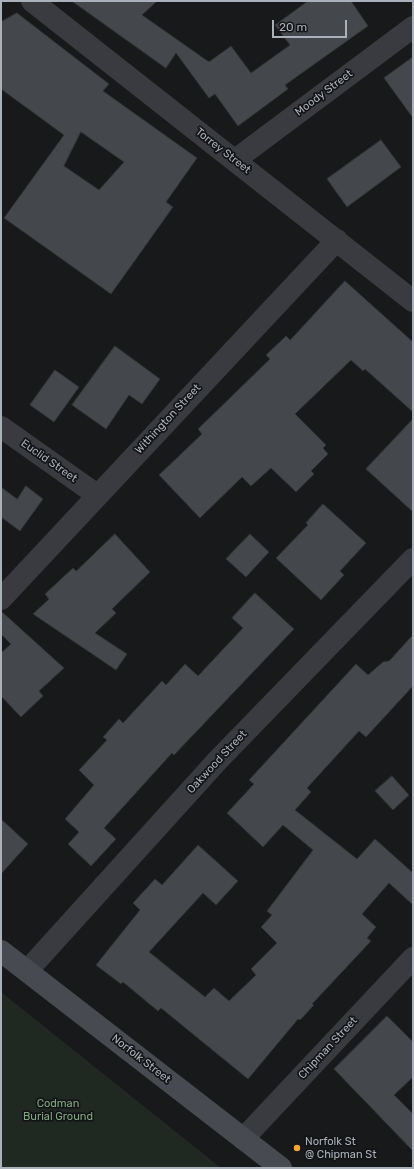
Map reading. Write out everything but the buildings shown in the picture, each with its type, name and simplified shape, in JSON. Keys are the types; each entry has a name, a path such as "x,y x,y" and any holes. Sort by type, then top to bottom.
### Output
{"main road":[{"name":"Norfolk Street","path":"1,951 281,1168"}],"street":[{"name":"Torrey Street","path":"32,1 413,301"},
{"name":"Moody Street","path":"235,160 413,27"},
{"name":"Withington Street","path":"1,599 337,240"},
{"name":"Euclid Street","path":"1,427 97,495"},
{"name":"Oakwood Street","path":"27,971 218,760 413,559"},
{"name":"Chipman Street","path":"243,1139 413,958"}],"green space":[{"name":"Codman Burial Ground","path":"1,992 221,1168 1,1168"}],"place":[{"name":"Norfolk St @ Chipman St","path":"297,1148"}]}
